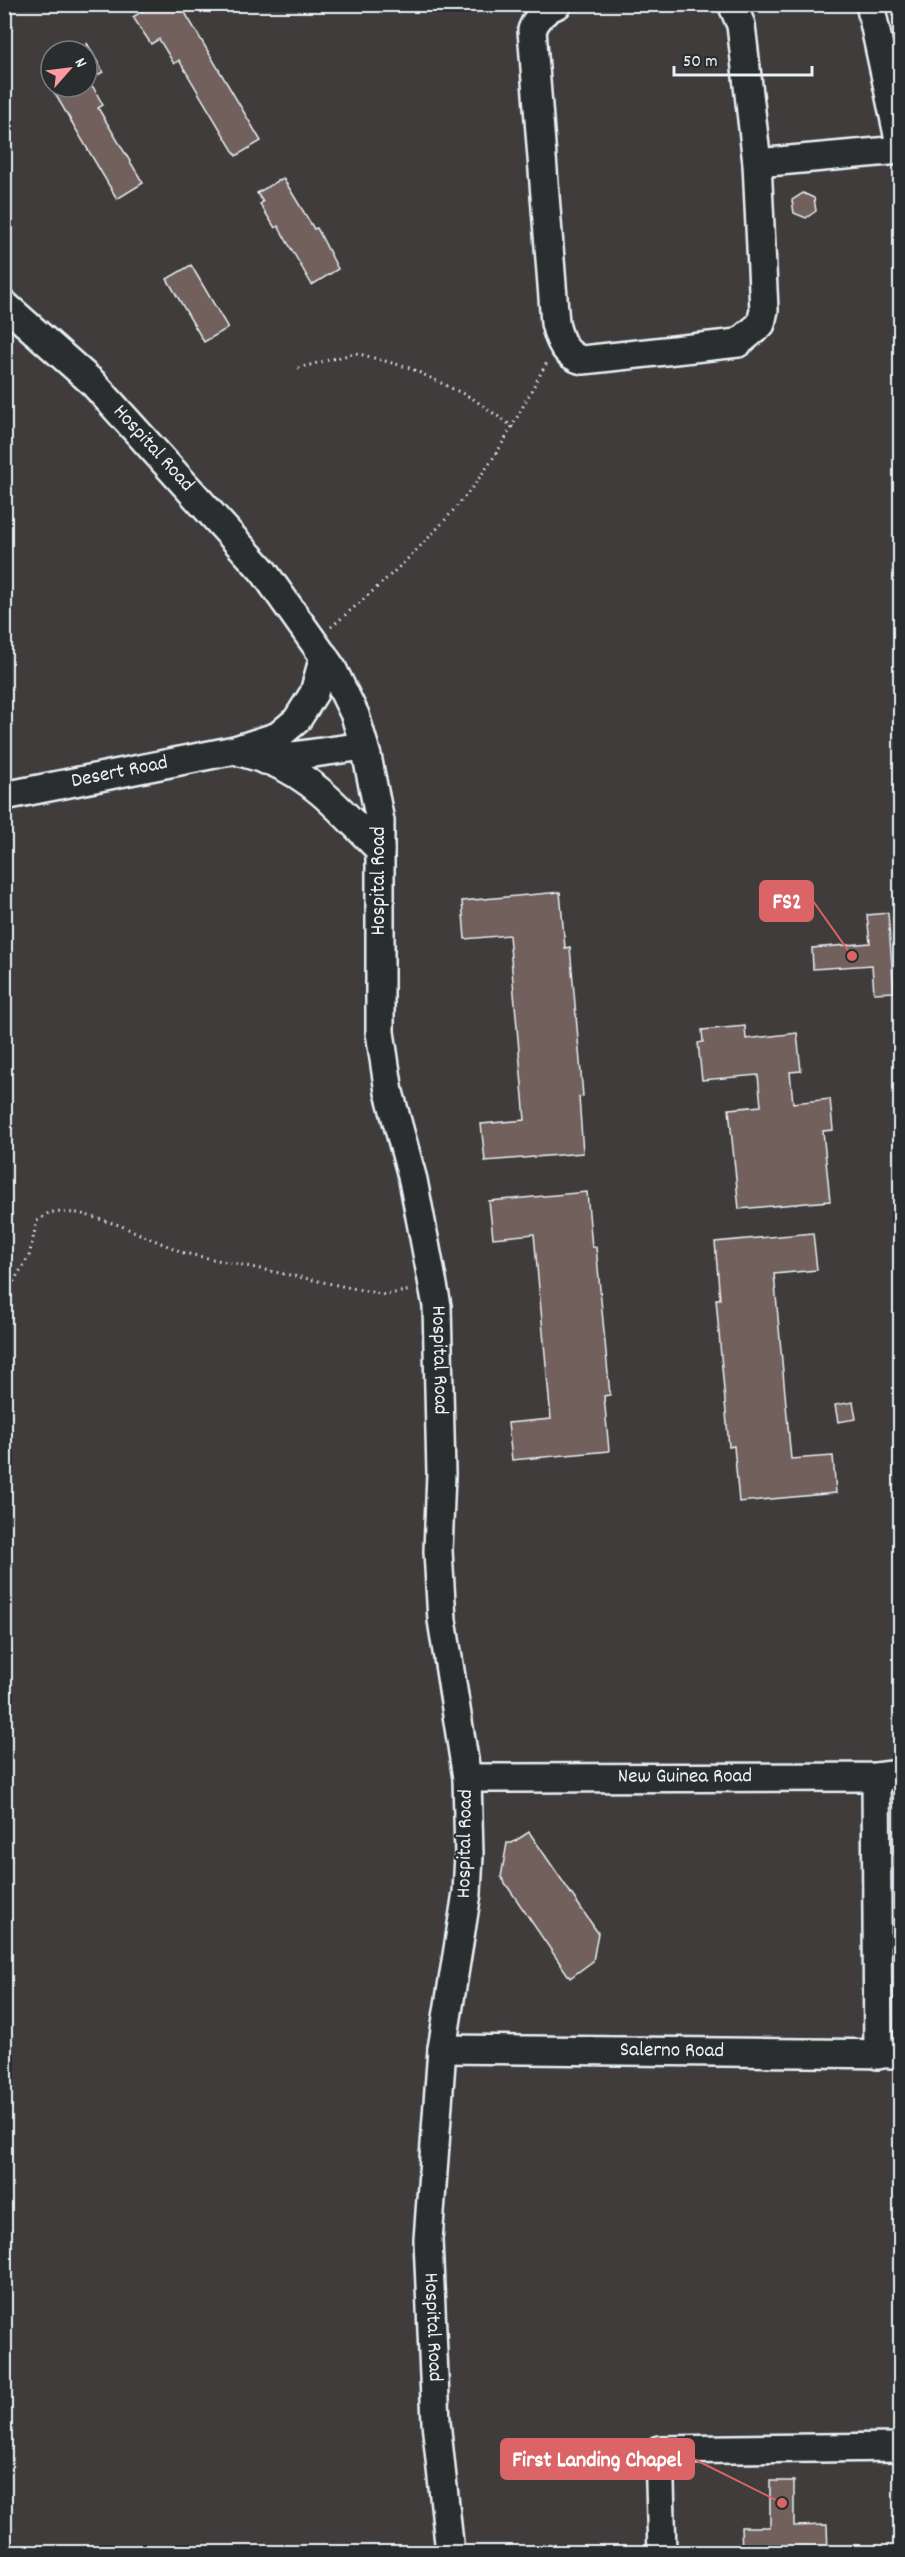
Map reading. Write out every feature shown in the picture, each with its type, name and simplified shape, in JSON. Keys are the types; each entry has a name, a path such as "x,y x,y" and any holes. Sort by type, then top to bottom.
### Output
{"street":[{"path":"558,4 548,8 536,20 532,30 555,323 560,342 575,358 584,360 738,343 761,324 764,310 757,163 741,25 732,4"},
{"path":"870,4 900,144"},
{"path":"757,163 900,150"},
{"name":"Hospital Road","path":"4,304 93,383 264,572 332,668 350,705 364,746 380,821 380,1032 389,1092 412,1180 437,1306 441,1474 438,1551 442,1620 467,1778 469,1855 467,1893 442,2049 428,2240 436,2422 450,2553"},
{"name":"Desert Road","path":"4,796 235,750 278,736 298,719 314,693 319,649"},
{"name":"Desert Road","path":"298,719 350,705"},
{"path":"264,760 364,746"},
{"path":"235,750 276,764 305,780 338,806 380,850"},
{"path":"888,1775 889,2055"},
{"name":"New Guinea Road","path":"467,1778 888,1775"},
{"name":"Salerno Road","path":"442,2049 889,2055"},
{"path":"662,2553 659,2450 900,2447"}],"path":[{"path":"319,649 434,535 487,468 513,427 560,342"},
{"path":"298,368 356,353 410,368 472,398 513,427"},
{"path":"4,1297 29,1256 37,1221 50,1212 79,1213 119,1225 184,1253 336,1287 385,1295 433,1286"}],"building":[{"path":"154,4 180,4 261,141 236,156 179,60 174,64 159,39 151,44 133,17"},
{"path":"99,98 103,105 98,108 143,183 117,199 58,99"},
{"path":"283,178 314,229 317,228 338,269 312,285 278,226 275,228 260,204 263,202 257,193"},
{"path":"803,193 814,198 816,211 806,218 794,213 792,200"},
{"path":"191,265 228,328 204,342 167,279"},
{"path":"560,892 565,948 570,947 583,1096 579,1097 583,1153 485,1161 481,1124 525,1120 509,935 465,939 462,901"},
{"path":"888,913 894,992 874,993 872,965 813,969 812,948 870,943 867,915"},
{"path":"745,1026 746,1039 797,1033 801,1071 790,1072 793,1103 830,1099 833,1130 823,1131 830,1201 739,1209 729,1109 761,1106 758,1075 702,1080 698,1043 703,1042 702,1030"},
{"path":"587,1192 592,1247 596,1247 610,1395 604,1396 609,1451 512,1460 508,1423 551,1419 534,1234 493,1238 489,1201"},
{"path":"813,1233 817,1270 774,1274 791,1459 833,1456 836,1493 739,1502 734,1446 729,1447 716,1299 720,1299 715,1242"},
{"path":"853,1402 856,1419 838,1422 835,1405"},
{"path":"529,1832 598,1933 593,1961 570,1978 501,1877 507,1843 512,1843"},
{"path":"770,2481 794,2481 794,2526 827,2525 828,2553 742,2553 741,2527 770,2527"}],"place":[{"name":"FS2","path":"852,956"},
{"name":"First Landing Chapel","path":"782,2503"}]}
